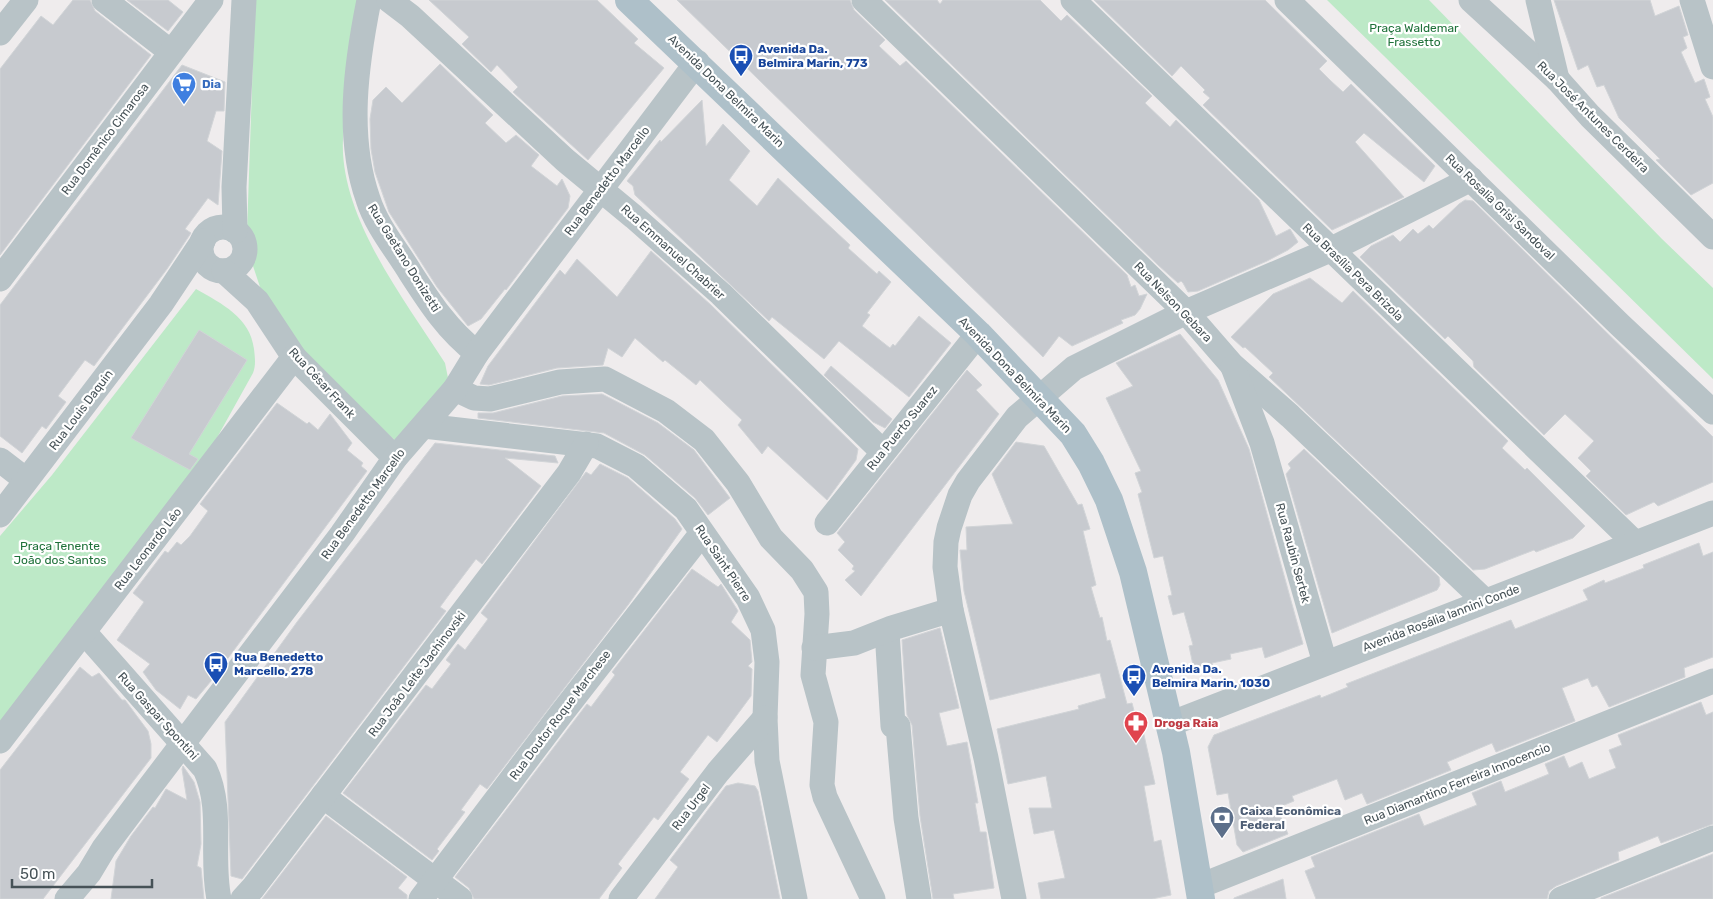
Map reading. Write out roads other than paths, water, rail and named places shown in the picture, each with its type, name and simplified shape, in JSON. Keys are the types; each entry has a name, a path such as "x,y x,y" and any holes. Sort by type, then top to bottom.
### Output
{"main road":[{"name":"Avenida Dona Belmira Marin","path":"629,0 696,62 978,334 1072,434 1091,463 1109,500 1134,572 1170,724 1201,893"}],"street":[{"path":"0,34 26,0"},
{"path":"104,0 172,52"},
{"name":"Rua Domênico Cimarosa","path":"0,279 211,0"},
{"path":"234,187 205,237 201,250 204,260 218,269 237,266 244,255 244,242 235,231 234,187 244,0"},
{"name":"Rua Gaetano Donizetti","path":"369,0 360,56 355,106 358,164 368,200 396,250 434,309 454,335 477,353"},
{"name":"Rua Emmanuel Chabrier","path":"389,0 410,16 565,160 634,217 721,294 883,452"},
{"name":"Rua Nelson Gebara","path":"864,0 1186,312 1232,365 1290,416 1486,601"},
{"name":"Rua Brasília Pera Brizola","path":"1073,0 1635,543"},
{"name":"Rua Rosalia Grisi Sandoval","path":"1287,0 1713,412"},
{"name":"Rua José Antunes Cerdeira","path":"1470,0 1557,79 1590,116 1713,237"},
{"path":"1538,0 1557,79"},
{"path":"1692,0 1713,67"},
{"name":"Rua Benedetto Marcello","path":"67,899 342,534 395,458 455,390 477,353 696,62"},
{"path":"1014,899 986,758 951,610 944,554 949,528 960,495 985,455 1017,416 1074,368 1186,312 1330,250 1472,179"},
{"path":"205,237 221,228 235,231"},
{"name":"Rua Louis Daquin","path":"0,515 161,304 205,237"},
{"name":"Rua César Frank","path":"244,255 257,301"},
{"name":"Rua Louis Daquin","path":"161,304 218,269"},
{"name":"Rua César Frank","path":"218,269 257,301 294,356 395,458"},
{"name":"Rua Puerto Suarez","path":"827,524 978,334"},
{"name":"Rua Leonardo Léo","path":"0,741 294,356"},
{"name":"Rua Raubin Sertek","path":"1232,365 1262,443 1325,663"},
{"path":"455,390 474,398 490,399 560,382 600,378 612,381 666,411 704,440 718,457 750,503 771,538 810,581 817,600 813,676 826,722 822,786 825,797 873,899"},
{"path":"1262,443 1290,416"},
{"name":"Rua Saint Pierre","path":"424,426 597,446 616,454 655,480 686,508 748,598 761,625 768,662 765,718 767,761 795,899"},
{"name":"Rua João Leite Jachinovski","path":"242,899 323,796 569,473 586,444"},
{"path":"0,460 26,480"},
{"name":"Avenida Rosália Iannini Conde","path":"1170,724 1713,513"},
{"name":"Rua Doutor Roque Marchese","path":"428,890 702,533"},
{"path":"814,648 854,643 951,610"},
{"path":"886,631 892,726 898,726 906,818 919,899"},
{"name":"Rua Gaspar Spontini","path":"84,632 182,744 197,757 210,779 214,805 219,899"},
{"name":"Rua Diamantino Ferreira Innocencio","path":"1201,893 1713,681"},
{"name":"Rua Urgel","path":"621,899 718,772 765,718"},
{"path":"323,796 428,890 460,899"},
{"path":"1561,899 1713,838"},
{"path":"89,872 93,899"}],"place":[{"name":"Avenida Da. Belmira Marin, 773","path":"741,77"},
{"name":"Dia","path":"184,105"},
{"name":"Rua Benedetto Marcello, 278","path":"216,685"},
{"name":"Avenida Da. Belmira Marin, 1030","path":"1134,697"},
{"name":"Droga Raia","path":"1136,744"},
{"name":"Caixa Econômica Federal","path":"1222,839"}],"park label":[{"name":"Praça Waldemar Frassetto","path":"1414,35"},
{"name":"Praça Tenente João dos Santos","path":"60,553"}]}
